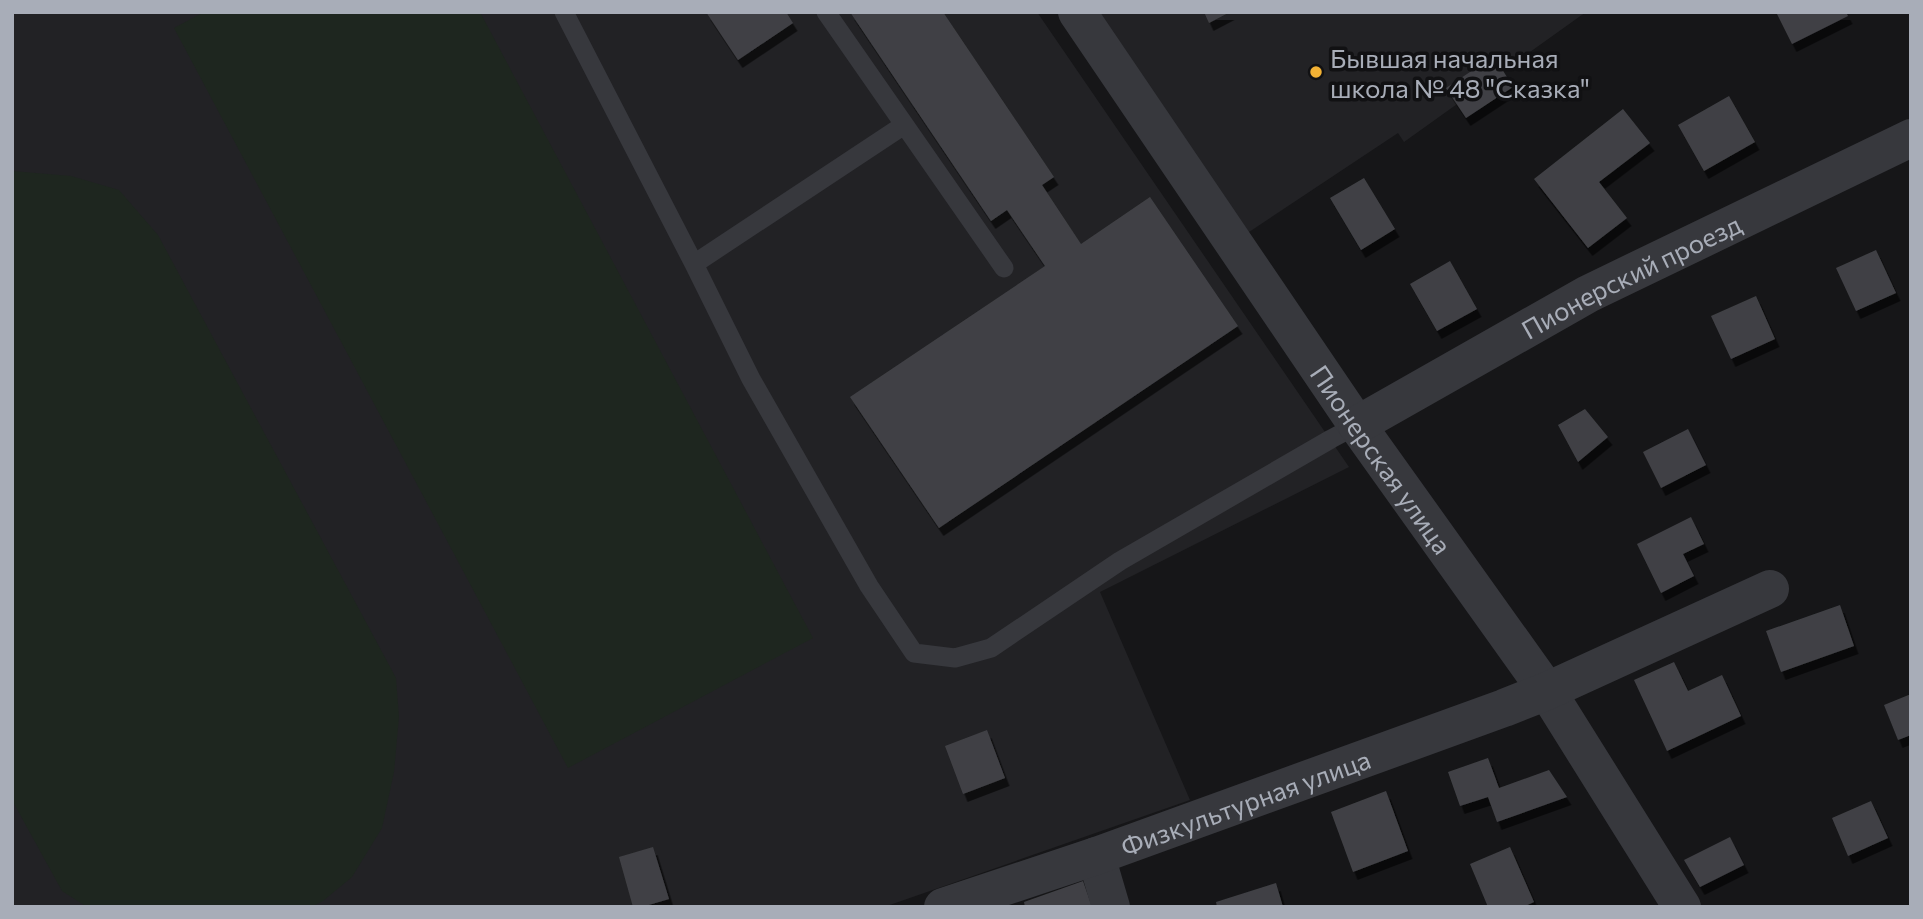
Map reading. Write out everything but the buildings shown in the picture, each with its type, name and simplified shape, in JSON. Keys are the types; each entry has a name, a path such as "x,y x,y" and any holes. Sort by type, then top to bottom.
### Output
{"street":[{"name":"Пионерская улица","path":"1077,12 1357,425 1547,691 1682,907"},
{"name":"Пионерский проезд","path":"1357,425 1588,295 1911,138"},
{"name":"Физкультурная улица","path":"943,907 1096,856 1547,691 1770,589"},
{"path":"1096,856 1111,907"}],"lane":[{"path":"564,12 751,379 869,586 914,653 955,658 991,648 1120,561 1357,425"},
{"path":"825,12 1004,268"},
{"path":"694,264 905,125"}],"shaded area":[{"path":"12,12 1037,12 1349,467 1100,592 1190,800 884,907 12,907"},
{"path":"204,12 480,12 813,638 568,768 174,28"},
{"name":"Бывшая начальная школа № 48 \"Сказка\"","path":"1089,12 1586,12 1404,142 1398,133 1243,236"},
{"path":"12,171 71,176 119,190 158,235 396,678 399,717 394,772 382,828 352,877 323,901 311,907 87,907 62,891 12,800"}],"place":[{"name":"Бывшая начальная школа № 48 \"Сказка\"","path":"1316,72"}]}
